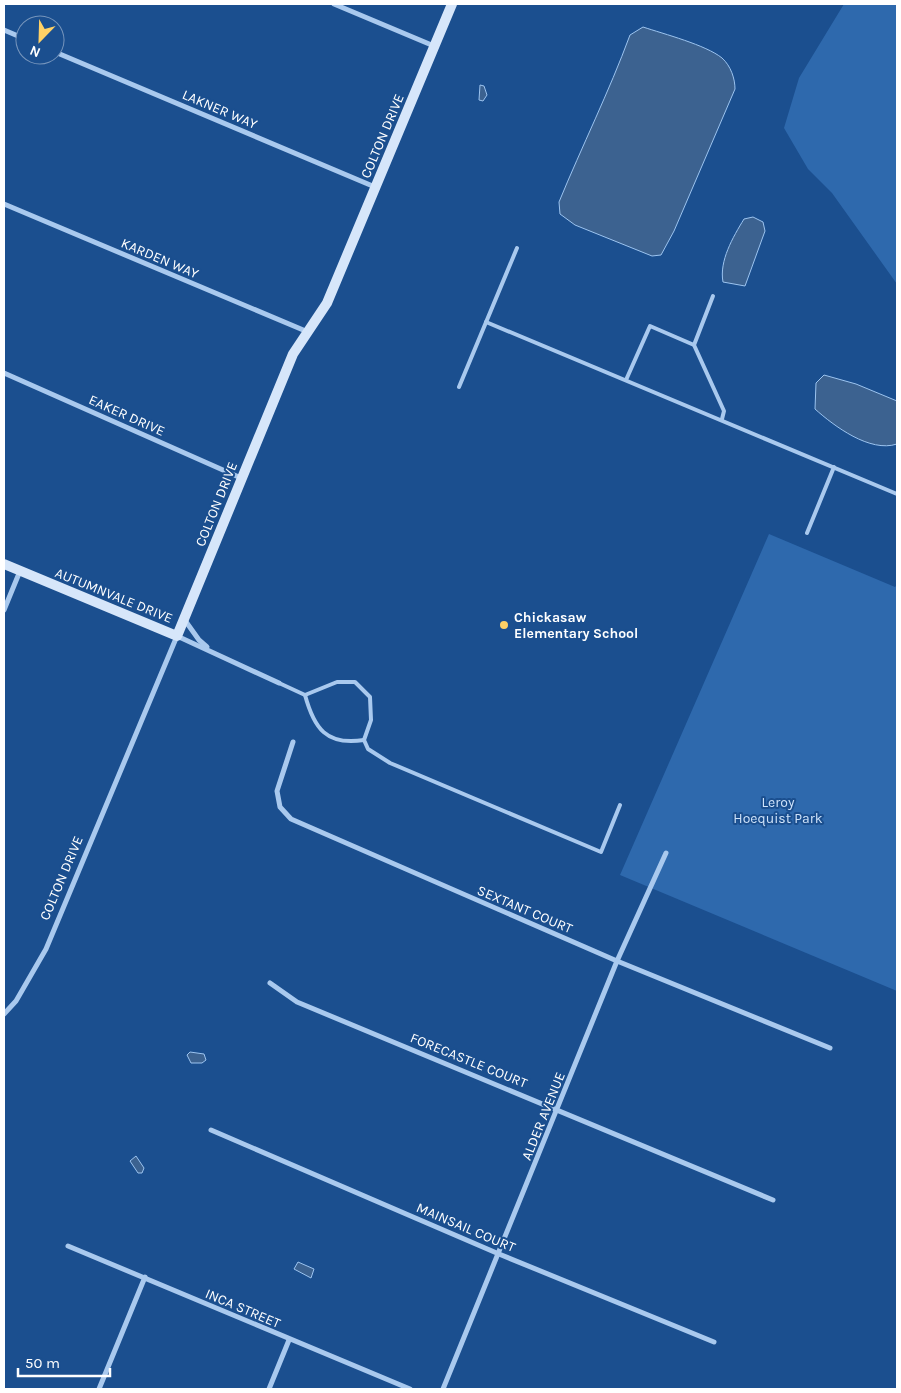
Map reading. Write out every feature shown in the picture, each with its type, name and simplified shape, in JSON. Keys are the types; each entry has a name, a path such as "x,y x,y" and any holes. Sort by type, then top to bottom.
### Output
{"street":[{"path":"334,4 434,46"},
{"name":"COLTON DRIVE","path":"4,1014 16,1001 46,949 293,354 327,303 452,4"},
{"name":"LAKNER WAY","path":"65,56 375,187"},
{"name":"KARDEN WAY","path":"4,204 308,332"},
{"name":"EAKER DRIVE","path":"4,373 241,478"},
{"name":"AUTUMNVALE DRIVE","path":"4,564 214,652 279,683"},
{"path":"4,610 20,571"},
{"name":"AUTUMNVALE DRIVE","path":"184,619 199,640 214,652"},
{"name":"SEXTANT COURT","path":"293,742 276,791 280,807 291,819 617,961 830,1048"},
{"name":"ALDER AVENUE","path":"443,1389 617,961 666,853"},
{"name":"FORECASTLE COURT","path":"270,983 297,1002 773,1200"},
{"name":"MAINSAIL COURT","path":"211,1130 499,1254 714,1342"},
{"name":"INCA STREET","path":"68,1246 410,1389"},
{"path":"99,1389 144,1278"},
{"path":"269,1389 290,1340"}],"lane":[{"path":"459,387 517,248"},
{"path":"694,345 712,296"},
{"path":"486,322 722,419 897,494"},
{"path":"626,380 650,326 694,345 724,410 722,419"},
{"path":"807,533 834,467"},
{"path":"279,683 305,695 337,682 355,682 370,697 371,720 364,740 368,749 390,763 601,852 620,805"},
{"path":"305,695 314,725 330,736 347,743 364,740"}],"green space":[{"path":"844,4 897,4 897,284 832,193 808,169 784,128 799,78"},
{"name":"Leroy Hoequist Park","path":"769,534 895,587 897,585 897,991 620,875"}],"shaded area":[{"path":"643,27 696,44 715,53 728,65 732,73 735,89 674,231 661,255 652,256 575,225 560,214 559,202 630,35"},
{"path":"480,85 484,86 487,95 483,101 479,100"},
{"path":"753,217 763,222 765,231 745,286 723,282 723,266 731,241 744,219"},
{"path":"824,375 856,384 897,401 897,444 887,446 875,445 864,441 842,430 815,409 816,383"},
{"path":"190,1052 204,1054 206,1060 202,1063 191,1063 187,1055"},
{"path":"136,1156 144,1168 142,1173 138,1173 130,1161"},
{"path":"298,1262 314,1269 311,1278 294,1269"}],"place":[{"name":"Chickasaw Elementary School","path":"504,625"}]}
